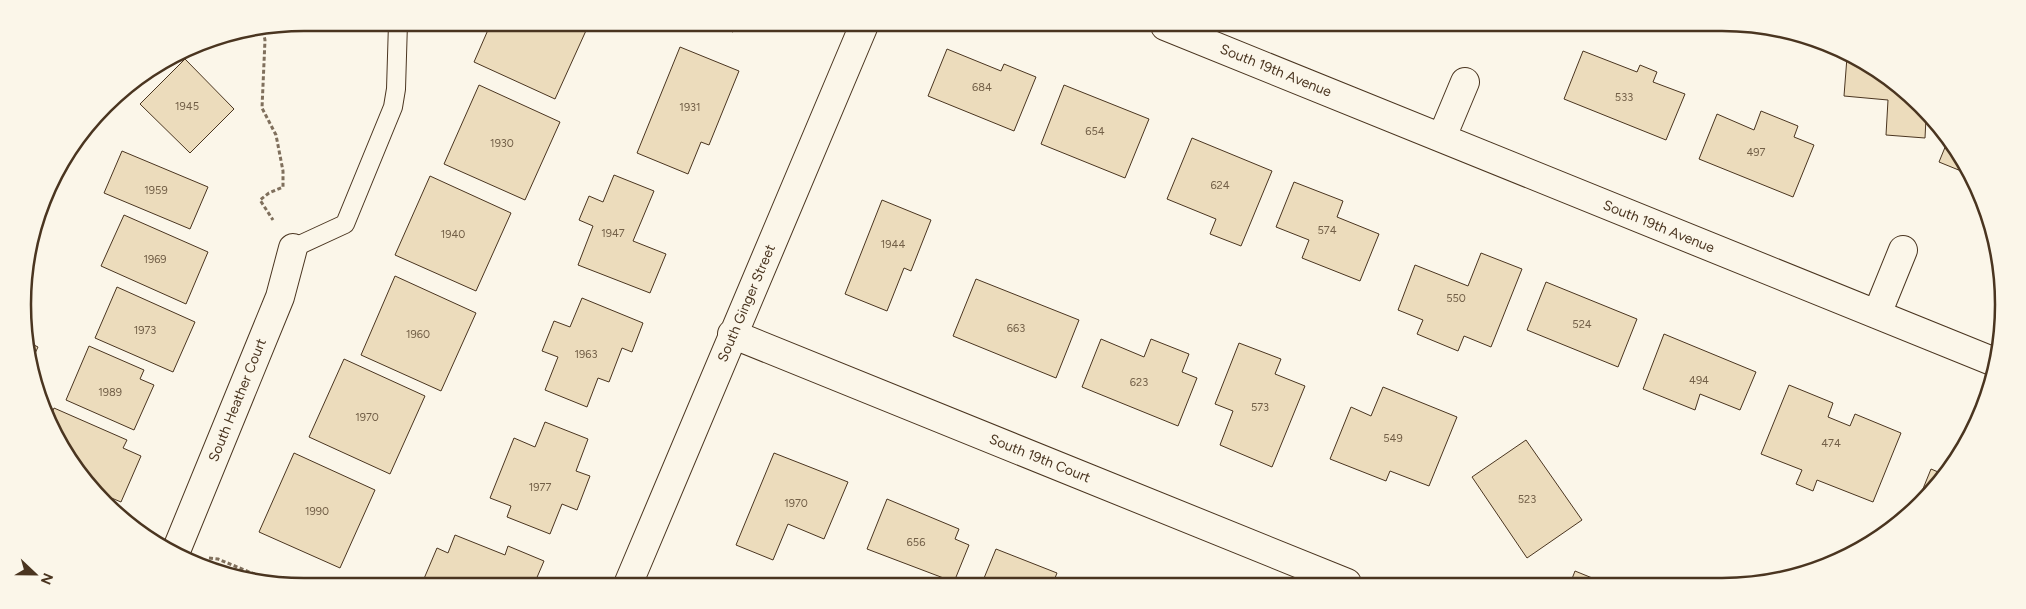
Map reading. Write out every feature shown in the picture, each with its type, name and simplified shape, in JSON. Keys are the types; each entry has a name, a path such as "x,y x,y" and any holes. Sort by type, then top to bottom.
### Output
{"street":[{"name":"South Ginger Street","path":"631,578 861,31"},
{"name":"South 19th Avenue","path":"1177,31 1989,359"},
{"path":"1442,137 1465,82"},
{"name":"South Heather Court","path":"189,552 280,297 293,248"},
{"path":"1877,314 1903,250"},
{"name":"South 19th Court","path":"732,334 1335,578"}],"lane":[{"path":"293,248 344,224 393,107 396,89 398,31"}],"path":[{"path":"260,200 269,193 283,187 283,171 276,135 262,108 264,35"},
{"path":"196,555 218,559 247,571"}],"building":[{"path":"488,31 586,31 555,99 474,62"},
{"path":"680,47 739,71 709,145 701,142 688,174 637,153"},
{"path":"947,49 1001,71 1004,64 1036,77 1014,131 928,96"},
{"path":"1583,51 1637,72 1640,65 1657,72 1653,82 1685,94 1666,140 1564,99"},
{"path":"185,59 234,109 190,153 140,104"},
{"path":"1847,62 1873,77 1915,111 1926,123 1925,138 1886,135 1888,100 1844,96"},
{"path":"479,85 560,122 525,200 444,164"},
{"path":"1064,85 1149,119 1125,178 1041,144"},
{"path":"1761,111 1798,126 1794,137 1814,145 1793,197 1699,159 1717,114 1754,130"},
{"path":"1192,138 1272,171 1241,246 1210,234 1216,219 1167,199"},
{"path":"1945,147 1959,170 1939,162"},
{"path":"122,151 208,187 190,229 104,193"},
{"path":"614,175 654,191 633,241 666,254 650,293 578,265 593,226 579,220 589,196 603,202"},
{"path":"430,176 511,213 476,291 395,255"},
{"path":"1294,182 1343,201 1337,217 1379,234 1360,281 1302,258 1309,240 1276,227"},
{"path":"882,200 931,220 911,271 904,268 887,311 845,294"},
{"path":"124,215 208,252 186,304 101,266"},
{"path":"1481,253 1522,269 1491,347 1464,336 1458,351 1417,334 1423,320 1398,310 1415,265 1468,286"},
{"path":"395,276 476,313 441,391 361,355"},
{"path":"976,279 1079,320 1056,378 953,336"},
{"path":"1546,282 1637,319 1618,367 1527,330"},
{"path":"117,287 195,322 173,372 95,338"},
{"path":"582,298 643,323 632,352 622,348 609,382 598,378 587,407 545,390 558,357 542,351 554,321 570,327"},
{"path":"1664,334 1756,372 1740,410 1700,394 1695,410 1643,389"},
{"path":"1101,339 1144,357 1151,339 1189,354 1182,372 1197,378 1178,426 1082,387"},
{"path":"1239,343 1281,359 1275,374 1305,386 1272,467 1220,445 1233,411 1215,404"},
{"path":"89,346 144,370 140,379 154,385 134,430 66,400"},
{"path":"344,359 425,396 390,474 309,437"},
{"path":"1789,385 1833,403 1828,417 1850,426 1855,414 1901,433 1873,502 1817,480 1813,491 1796,484 1802,470 1761,454"},
{"path":"1383,387 1457,417 1429,486 1390,471 1386,481 1330,459 1351,407 1371,416"},
{"path":"54,408 127,440 123,448 141,456 121,502 111,498 88,471 68,441 53,411"},
{"path":"545,422 588,439 576,471 590,476 577,510 562,504 550,534 507,517 511,506 490,498 514,438 535,447"},
{"path":"1526,440 1582,520 1527,558 1472,477"},
{"path":"294,453 375,490 340,568 259,532"},
{"path":"774,453 848,482 824,539 788,524 773,560 736,545"},
{"path":"1931,469 1937,472 1927,485 1923,490"},
{"path":"887,499 959,529 955,539 969,545 956,578 943,578 867,549"},
{"path":"455,535 505,555 508,546 544,561 537,578 424,578 437,548 448,553"},
{"path":"996,549 1057,573 1055,578 984,578"},
{"path":"1575,571 1592,578 1572,578"}]}
